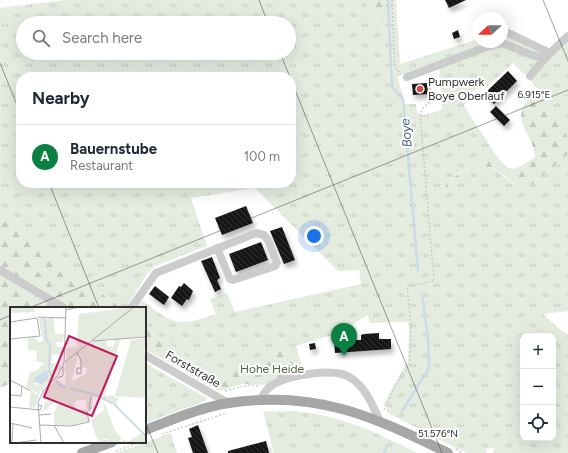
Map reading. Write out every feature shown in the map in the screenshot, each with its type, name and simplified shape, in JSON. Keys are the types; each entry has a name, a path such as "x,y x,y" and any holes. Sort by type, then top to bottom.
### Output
{"main road":[{"path":"146,430 260,400 272,399 314,402 381,417 448,453"},
{"path":"82,453 109,443"}],"street":[{"path":"508,33 548,56"},
{"path":"530,76 568,36"},
{"path":"404,75 426,70 489,46 502,43 532,55 548,56"},
{"path":"132,307 156,273 218,248 256,233 260,233 268,240 276,262 275,266 233,280 230,279 218,248"},
{"path":"0,270 62,307"},
{"name":"Forststraße","path":"146,356 229,408"},
{"path":"260,400 268,388 274,383 313,373 338,373 350,377 362,387 381,417"}],"path":[{"path":"392,0 395,67 398,72 404,75"},
{"path":"381,417 394,388 410,364 411,325 407,286 434,281 420,114 423,108 432,100 430,80 426,70"},
{"path":"158,436 229,408"},
{"path":"110,453 137,443"}],"green space":[{"path":"65,0 366,0 367,6 384,28 384,0 396,0 400,64 472,41 472,48 486,48 455,56 397,76 405,104 416,104 417,113 424,115 442,110 439,67 488,48 508,48 540,60 525,75 513,63 489,85 472,91 464,106 494,152 489,154 486,161 454,176 446,185 446,190 477,170 492,167 524,192 568,154 568,311 543,314 568,335 568,453 493,453 494,448 486,449 486,453 468,453 386,412 387,406 383,405 408,360 408,322 370,323 368,315 353,324 351,332 307,342 239,367 216,378 146,327 146,307 136,307 142,300 161,315 169,319 184,322 193,321 216,314 210,299 227,293 235,312 361,284 359,270 338,271 255,188 191,198 207,246 155,266 147,274 127,307 120,307 0,218 0,8"},
{"path":"366,0 384,0 385,29 367,6"},
{"path":"508,35 538,51 536,52 508,44"},
{"path":"568,40 568,138 541,92 529,79"},
{"path":"541,92 568,138 568,154 524,192 492,167 477,170 446,191 446,182 465,170 486,161 489,154 494,152 504,165 512,169 522,166 535,157 532,144 522,123 521,116 525,103"},
{"path":"0,218 120,307 10,307 10,383 0,388"},
{"name":"Hohe Heide","path":"146,327 216,378 229,370 296,346 303,369 269,385 243,384 219,391 146,350"},
{"path":"146,364 207,398 205,401 146,423"},
{"path":"263,411 293,411 326,416 387,438 417,453 274,453"},
{"path":"171,433 177,453 116,453"}],"building":[{"path":"445,0 466,0 449,8"},
{"path":"458,30 460,37 454,39 452,33"},
{"path":"508,71 517,81 494,104 484,94"},
{"name":"Pumpwerk Boye Oberlauf","path":"427,83 428,94 413,95 412,84"},
{"path":"496,106 510,120 504,126 490,112"},
{"path":"246,206 253,223 222,235 215,218"},
{"path":"282,227 295,260 284,264 270,231"},
{"path":"261,242 268,260 236,272 229,254"},
{"path":"212,257 220,278 217,280 221,289 215,292 201,261"},
{"path":"184,283 193,291 189,300 187,299 182,306 171,298 179,286 181,287"},
{"path":"155,286 169,297 164,305 149,294"},
{"path":"379,333 379,339 391,339 391,349 335,353 334,339 361,340 361,335"},
{"path":"315,343 316,349 310,350 309,344"},
{"path":"198,425 208,453 193,453 188,438 192,437 189,429"},
{"path":"266,441 269,453 228,453 228,451"}],"waterway":[{"name":"Boye","path":"388,0 392,87 403,99 418,270"},
{"name":"Boye","path":"402,411 429,368 428,337 422,294"},
{"name":"Boye","path":"384,453 387,447"}],"place":[{"name":"Pumpwerk Boye Oberlauf","path":"420,89"},
{"name":"Bauernstube","path":"344,356"}]}
